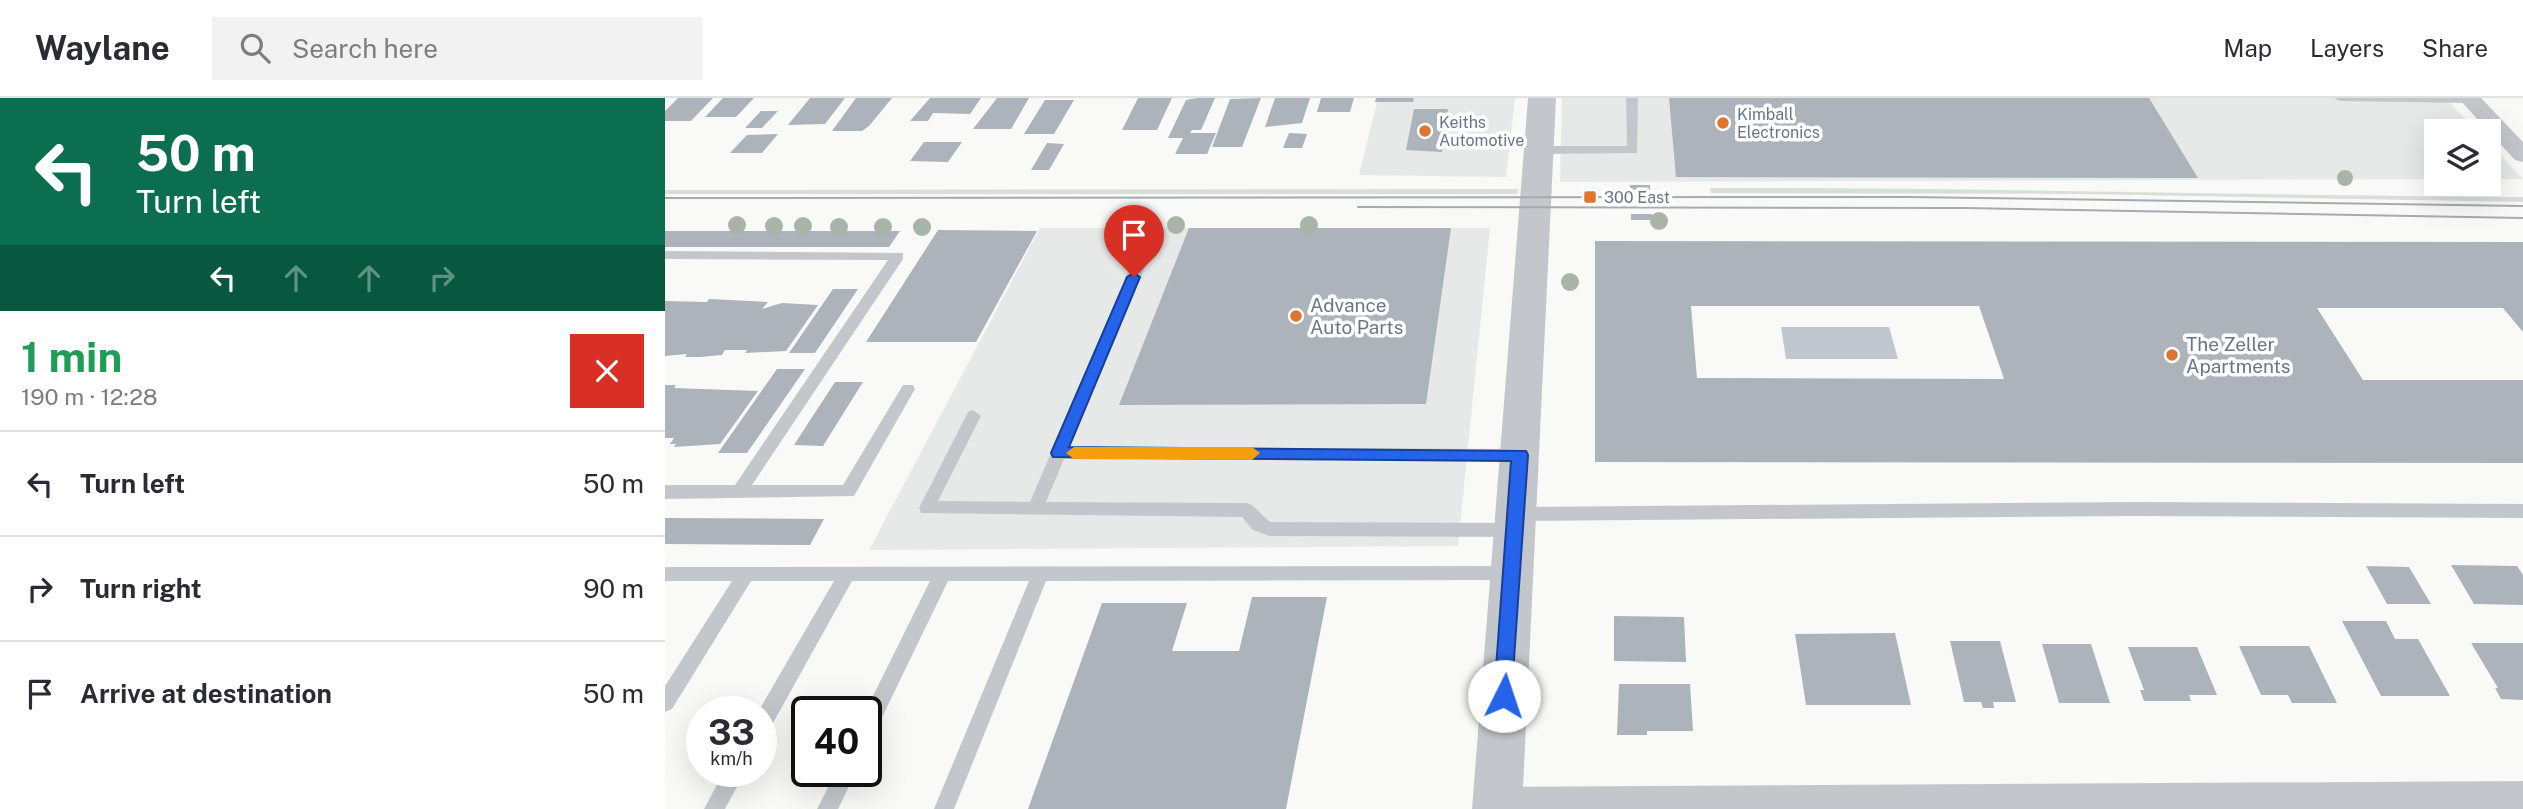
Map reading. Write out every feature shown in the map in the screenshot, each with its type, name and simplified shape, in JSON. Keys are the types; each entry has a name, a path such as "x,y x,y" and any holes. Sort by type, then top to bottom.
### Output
{"street":[{"path":"1542,98 1497,808 2523,800"},
{"path":"2470,99 2523,155"}],"lane":[{"path":"1539,150 1633,150 1632,98"},
{"path":"2340,98 2470,99"},
{"path":"1035,509 1144,252"},
{"path":"665,255 898,256 739,492"},
{"path":"665,492 848,491 908,389"},
{"path":"973,416 927,508 1246,510 1259,525 1269,529 1442,530 1515,522 2122,509 2523,511"},
{"path":"1059,453 1520,455"},
{"path":"665,574 1512,573"},
{"path":"665,703 746,575"},
{"path":"777,698 847,575"},
{"path":"882,697 942,575"},
{"path":"944,809 1040,575"},
{"path":"714,809 726,787"},
{"path":"827,809 838,787"}],"shaded area":[{"path":"1378,98 1515,98 1506,177 1359,175"},
{"path":"1562,98 2445,98 2465,119 2424,119 2424,179 1560,182"},
{"path":"2501,156 2523,179 2501,179"},
{"path":"1710,188 2523,197 2523,202 2082,194 1711,193"},
{"path":"1518,189 1518,194 665,194 665,190"},
{"path":"1040,228 1490,228 1458,546 869,550"},
{"path":"1781,327 1889,327 1898,359 1786,359"}],"building":[{"path":"678,98 713,98 691,121 665,121 665,111"},
{"path":"723,98 754,98 736,117 705,117"},
{"path":"810,98 845,98 825,124 788,125"},
{"path":"856,98 892,98 862,131 832,131"},
{"path":"930,98 981,98 970,114 933,113 928,121 910,121"},
{"path":"997,98 1029,98 1011,129 973,129"},
{"path":"1138,98 1172,98 1157,130 1122,130"},
{"path":"1215,98 1201,130 1192,130 1190,133 1216,133 1207,154 1175,154 1183,138 1168,138 1186,100"},
{"path":"1261,98 1242,147 1212,147 1230,99"},
{"path":"1275,98 1310,98 1302,123 1265,127"},
{"path":"1321,98 1354,98 1350,112 1317,112"},
{"path":"1376,98 1414,98 1413,102 1375,102"},
{"path":"1669,98 2149,98 2198,178 1676,177"},
{"path":"1045,100 1074,100 1054,134 1024,134"},
{"path":"1414,109 1448,109 1442,152 1406,150"},
{"path":"761,111 778,111 762,128 745,128"},
{"path":"1289,133 1307,134 1302,148 1283,148"},
{"path":"778,134 762,153 730,153 747,135"},
{"path":"924,142 962,142 948,162 910,161"},
{"path":"1047,143 1064,144 1049,170 1031,170"},
{"path":"1630,185 1650,185 1650,190 1630,190"},
{"path":"1631,214 1652,214 1652,220 1631,220"},
{"name":"Advance Auto Parts","path":"1189,228 1451,228 1426,404 1119,405"},
{"path":"938,230 1037,231 976,342 866,342"},
{"path":"665,231 900,231 889,247 665,247"},
{"name":"The Zeller Apartments","path":"1595,241 2523,242 2523,332 2503,308 2317,308 2363,380 2523,380 2523,463 1595,462","holes":["1691,306 1979,306 2004,379 1697,378"]},
{"path":"833,289 858,289 815,353 789,353"},
{"path":"709,299 768,302 762,309 782,303 818,305 786,351 745,353 747,350 725,350 722,355 665,356 665,301 707,302"},
{"path":"777,369 805,369 747,453 718,453"},
{"path":"835,382 863,382 823,446 794,445"},
{"path":"665,385 676,385 674,388 758,391 720,444 674,447 676,444 670,444 674,438 665,438"},
{"path":"665,518 824,519 810,545 665,544"},
{"path":"2451,565 2517,566 2523,575 2523,605 2474,604"},
{"path":"2366,566 2409,567 2431,604 2387,604"},
{"path":"1252,597 1327,597 1286,809 1028,809 1102,603 1187,603 1172,651 1239,651"},
{"path":"1614,616 1684,617 1686,662 1614,661"},
{"path":"2342,621 2386,621 2395,639 2418,639 2450,696 2381,696"},
{"path":"1895,633 1911,705 1806,705 1795,634"},
{"path":"1950,641 2000,641 2016,702 1993,702 1994,708 1983,708 1981,702 1964,702"},
{"path":"2471,643 2523,643 2523,700 2501,699 2495,688 2498,688"},
{"path":"2042,644 2091,644 2110,703 2059,703"},
{"path":"2239,646 2309,646 2337,703 2292,703 2288,695 2261,695"},
{"path":"2128,647 2197,647 2217,695 2189,695 2191,701 2144,701 2140,690 2144,690"},
{"path":"1619,684 1690,684 1693,731 1647,731 1647,735 1617,735"}],"tram line":[{"path":"665,198 1910,197 2523,206"},
{"path":"1358,207 1966,208 2523,218"}],"slow traffic":[{"path":"1074,453 1252,453"}],"place":[{"name":"Kimball Electronics","path":"1723,123"},
{"name":"Keiths Automotive","path":"1425,131"},
{"name":"300 East","path":"1590,197"},
{"name":"Advance Auto Parts","path":"1296,316"},
{"name":"The Zeller Apartments","path":"2172,355"}],"route":[{"path":"1134,277 1059,453 1520,455 1504,696"}]}
